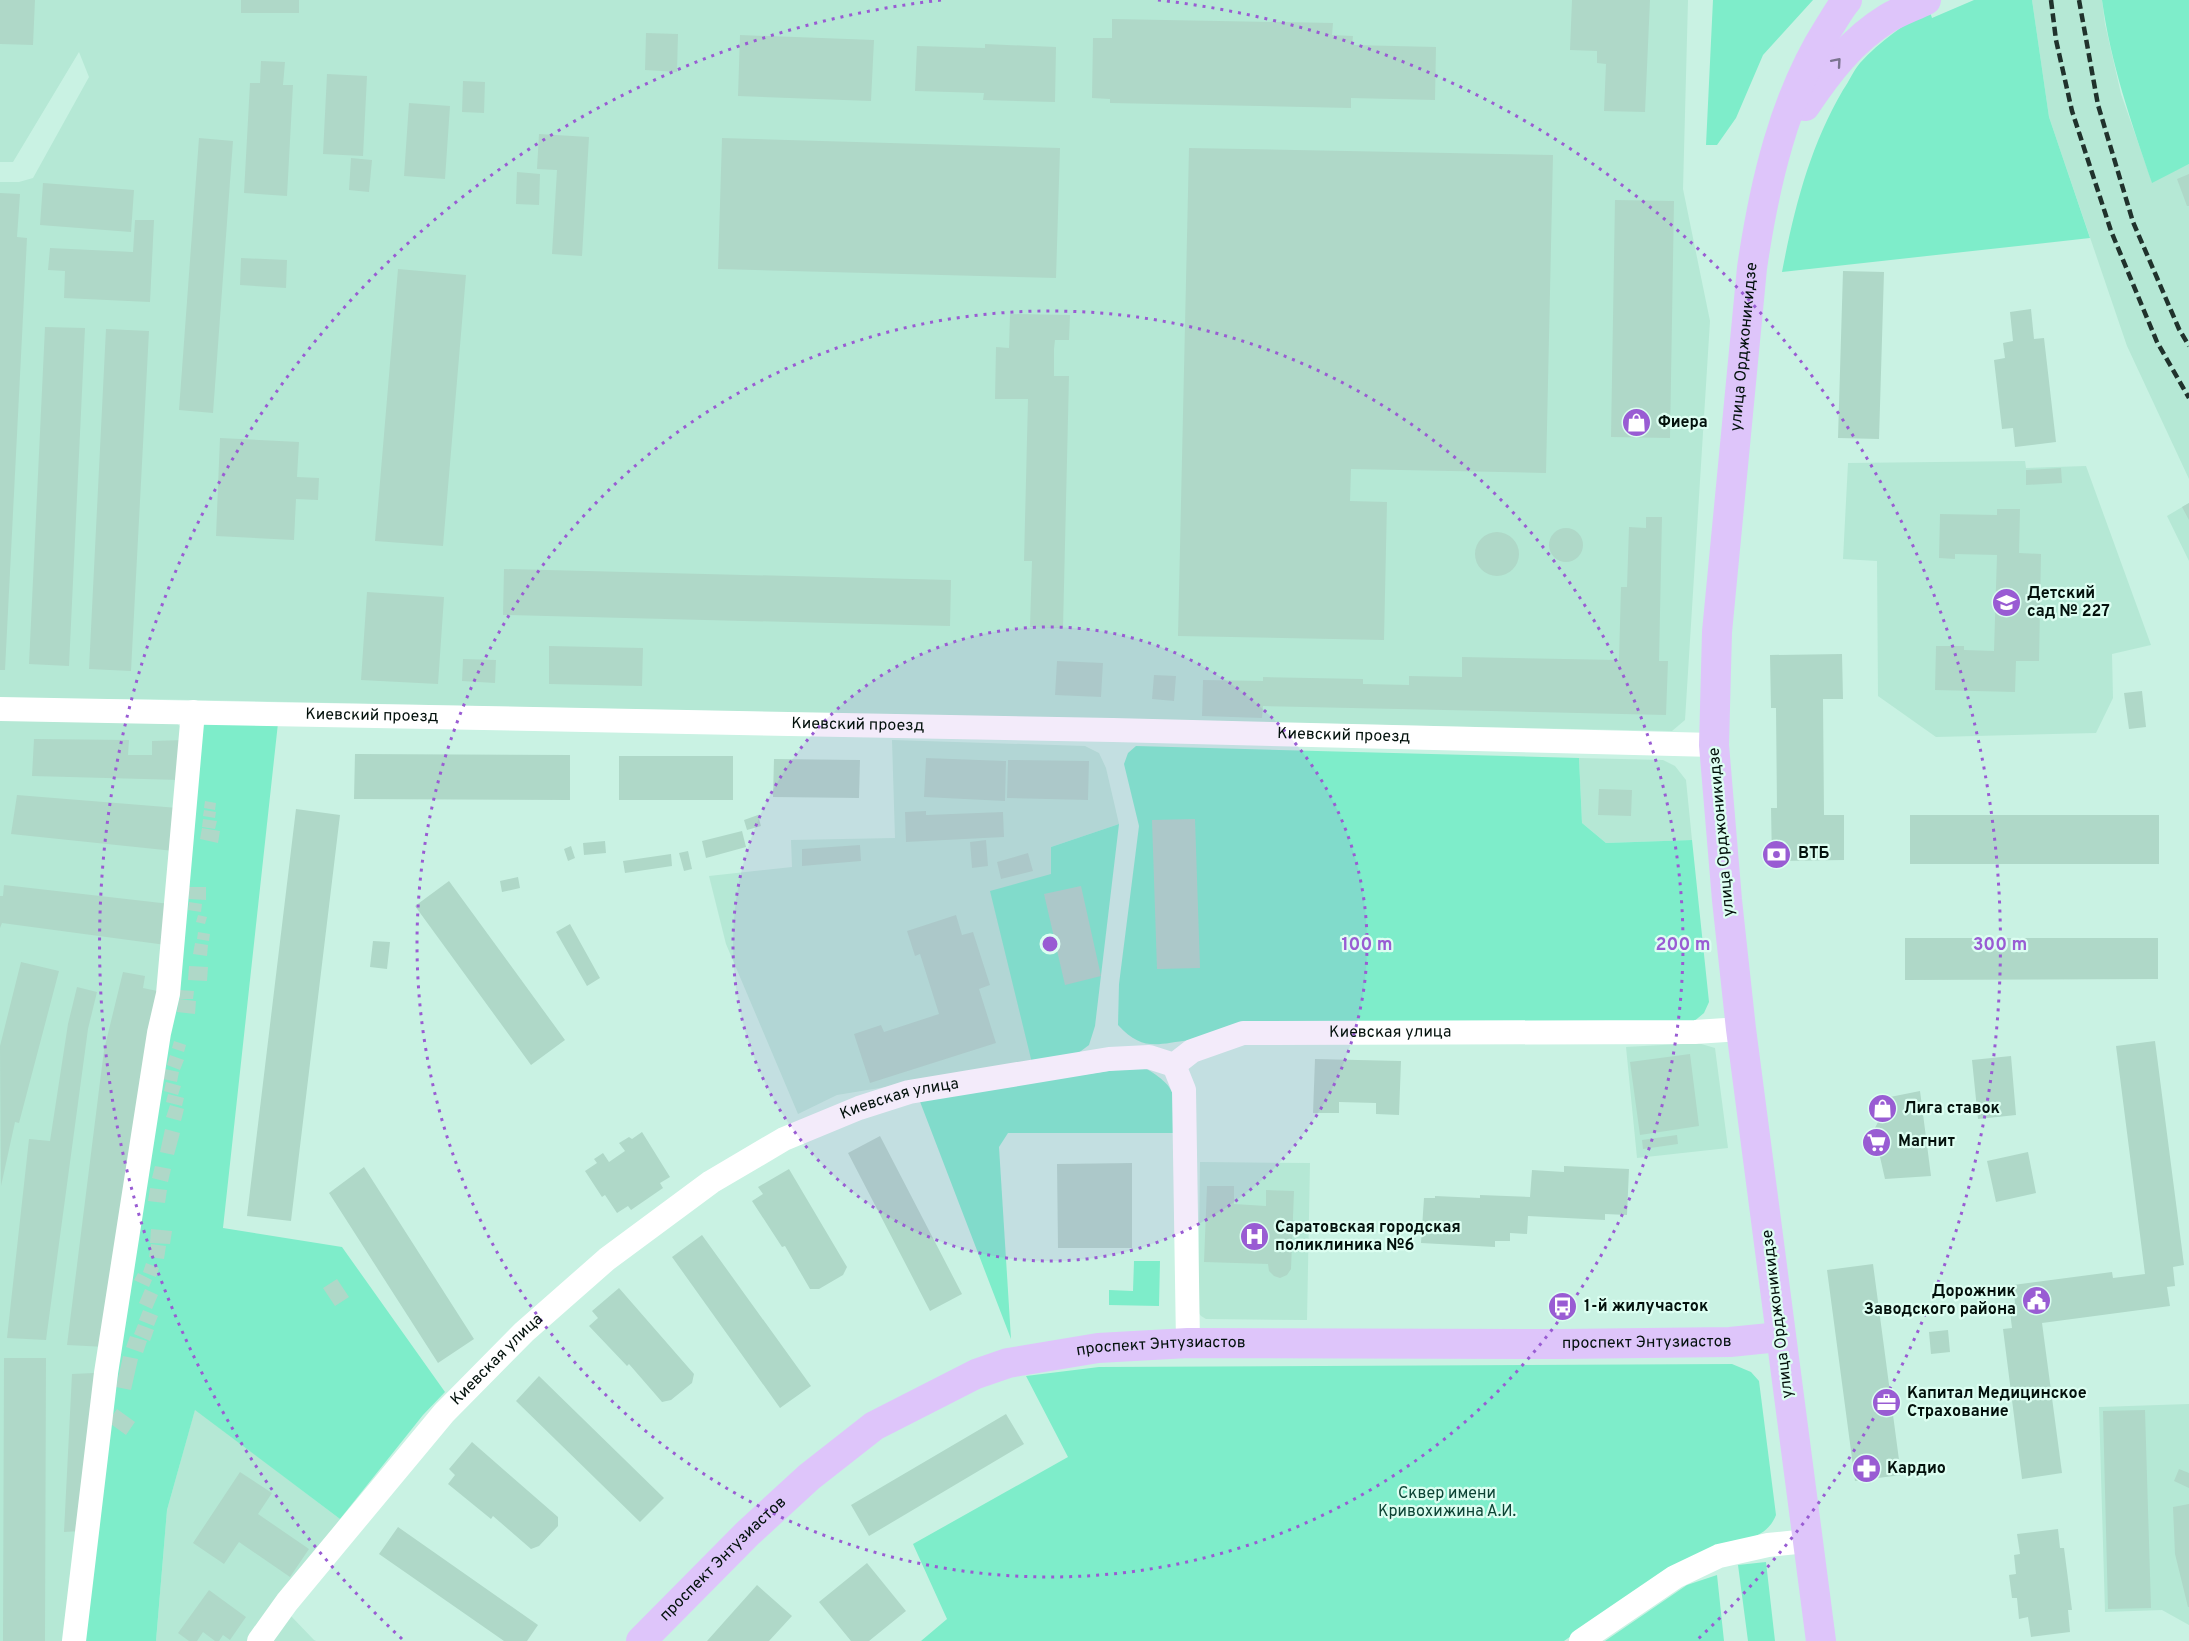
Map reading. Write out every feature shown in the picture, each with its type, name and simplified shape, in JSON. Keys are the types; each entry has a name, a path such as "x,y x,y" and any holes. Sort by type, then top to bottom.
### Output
{"main road":[{"name":"улица Орджоникидзе","path":"1821,1641 1741,1029 1714,745 1717,632 1751,280 1759,222 1773,164 1793,98 1818,44 1847,0"},
{"name":"улица Орджоникидзе","path":"1773,164 1818,86 1852,44 1888,18 1926,0"},
{"name":"проспект Энтузиастов","path":"641,1641 791,1493 874,1426 976,1374 1008,1363 1098,1348 1188,1343 1561,1344 1730,1342 1780,1337"}],"street":[{"name":"Киевский проезд","path":"0,709 1101,729 1714,745"},
{"path":"74,1641 106,1373 159,1033 168,994 193,712"},
{"name":"Киевская улица","path":"259,1641 287,1602 444,1413 524,1332 607,1259 711,1182 783,1140 859,1108 909,1092 1109,1059 1149,1057 1174,1065 1192,1052 1243,1033 1695,1032 1741,1029"},
{"path":"1174,1065 1184,1090 1188,1343"},
{"path":"1581,1641 1675,1577 1719,1556 1768,1545 1807,1541"}],"shaded area":[{"path":"0,0 1688,0 1683,189 1710,321 1685,720 1672,731 143,699 0,699 0,182 19,182 33,178 89,77 79,52 13,162 0,162"},
{"path":"2032,0 2102,0 2105,24 2121,94 2152,182 2189,164 2189,479 2127,346 2049,117"},
{"name":"Детский сад № 227","path":"2025,461 2026,468 2086,466 2151,645 2112,654 2113,698 2096,733 1936,737 1878,696 1877,561 1843,559 1848,463"},
{"path":"2189,503 2189,561 2167,516"},
{"path":"0,718 176,722 184,731 170,904 66,1641 0,1641"},
{"path":"892,740 1085,746 1099,753 1106,768 1119,824 1051,847 1051,874 1032,1063 837,1095 798,1114 726,944 709,876 792,867 791,840 895,838"},
{"path":"1579,758 1663,760 1675,766 1686,780 1692,840 1606,843 1582,823"},
{"path":"1698,1043 1715,1048 1728,1148 1637,1158 1626,1047"},
{"name":"Саратовская городская поликлиника №6","path":"1200,1162 1310,1163 1307,1320 1206,1319 1198,1312"},
{"path":"2189,1404 2189,1625 2162,1610 2105,1612 2099,1407"},
{"path":"195,1409 340,1519 248,1641 156,1641 167,1510"},
{"path":"291,1616 314,1640 316,1641 272,1641"}],"green space":[{"path":"1713,0 1813,0 1763,55 1736,118 1717,145 1706,145"},
{"path":"1974,0 2032,0 2049,117 2090,238 1782,272 1798,201 1812,156 1831,111 1858,66 1884,40 1929,9 1932,18"},
{"path":"2102,0 2189,0 2189,164 2152,183 2116,70"},
{"path":"202,723 278,723 223,1228 342,1247 445,1392 423,1415 340,1519 195,1410 167,1510 156,1641 85,1641 93,1563"},
{"path":"1136,746 1579,758 1582,823 1606,843 1692,840 1709,1002 1704,1013 1692,1023 1143,1043 1127,1034 1118,1025 1119,984 1139,826 1124,764 1128,753"},
{"path":"1119,824 1095,1026 1089,1045 1073,1057 1032,1063 990,891 1051,874 1051,847"},
{"path":"1142,1066 1169,1086 1175,1100 1178,1133 1008,1133 999,1147 1011,1339 919,1099"},
{"path":"1134,1261 1160,1261 1159,1306 1109,1305 1109,1290 1133,1291"},
{"name":"Сквер имени Кривохижина А.И.","path":"1732,1364 1751,1372 1759,1381 1776,1515 1772,1523 1752,1538 1719,1548 1678,1567 1564,1641 921,1641 947,1619 913,1544 1068,1457 1026,1376 1099,1367"},
{"path":"1766,1562 1775,1641 1748,1641 1738,1565"},
{"path":"1717,1575 1724,1641 1605,1641 1687,1585"}],"building":[{"path":"0,0 35,0 33,45 0,44"},
{"path":"241,0 299,0 299,13 241,13"},
{"path":"1572,0 1650,0 1645,112 1604,111 1606,64 1597,63 1597,51 1570,50"},
{"path":"1112,19 1333,23 1332,35 1353,36 1352,45 1436,47 1435,100 1351,98 1351,108 1110,103 1110,99 1092,98 1093,38 1112,38"},
{"path":"646,33 678,34 677,72 645,70"},
{"path":"740,35 874,40 871,101 738,96"},
{"path":"985,44 1056,47 1055,102 983,100 984,93 915,91 917,46 985,48"},
{"path":"261,61 285,62 283,85 293,85 287,196 244,193 250,83 260,83"},
{"path":"327,74 367,76 363,156 323,154"},
{"path":"463,81 485,82 484,113 462,112"},
{"path":"409,103 450,106 445,179 404,176"},
{"path":"539,134 589,137 582,256 552,254 557,170 537,169"},
{"path":"199,138 233,141 213,413 179,410"},
{"path":"722,138 1060,148 1056,278 718,269"},
{"path":"1189,148 1553,155 1546,473 1351,469 1350,501 1387,502 1384,640 1178,636"},
{"path":"351,158 372,160 369,192 349,190"},
{"path":"517,172 540,174 539,205 516,204"},
{"path":"2189,174 2189,206 2187,206 2177,179"},
{"path":"43,183 134,190 131,232 40,225"},
{"path":"0,193 20,194 17,237 27,238 5,670 0,670"},
{"path":"1615,200 1674,201 1670,438 1611,437"},
{"path":"135,220 154,220 150,302 64,298 65,271 48,270 50,248 133,252"},
{"path":"241,258 287,260 286,288 240,285"},
{"path":"398,269 466,275 443,546 375,541"},
{"path":"1843,271 1884,272 1879,439 1838,438"},
{"path":"2031,309 2034,339 2044,338 2056,442 2015,447 2013,428 2002,429 1994,360 2005,358 2003,343 2013,341 2010,312"},
{"path":"1010,314 1070,315 1069,340 1055,340 1054,349 1054,376 1069,376 1063,628 1030,627 1032,561 1024,561 1028,399 995,399 996,347 1009,348"},
{"path":"45,327 85,328 69,666 29,664"},
{"path":"106,329 149,331 131,671 89,669"},
{"path":"220,438 299,442 297,477 319,478 318,500 296,499 294,540 216,536"},
{"path":"2061,468 2062,483 2026,485 2026,470"},
{"path":"2189,503 2189,520 2182,507"},
{"path":"1997,509 2020,509 2019,553 2041,554 2039,661 2016,661 2015,692 1935,690 1936,646 1964,646 1964,650 1994,651 1997,555 1955,554 1955,559 1939,558 1940,514 1997,515"},
{"path":"1646,517 1662,517 1659,661 1668,661 1666,715 1263,706 1262,718 1202,716 1203,680 1263,681 1263,677 1363,679 1363,684 1409,685 1409,676 1462,677 1462,657 1619,660 1621,587 1627,587 1629,527 1646,528"},
{"path":"1566,528 1578,533 1583,545 1578,557 1566,562 1554,557 1549,545 1554,533"},
{"path":"1497,532 1506,533 1513,538 1518,545 1518,563 1513,570 1506,575 1497,576 1488,575 1481,570 1476,563 1475,554 1476,545 1481,538 1488,533"},
{"path":"504,569 951,580 950,626 503,615"},
{"path":"367,592 444,597 438,684 361,680"},
{"path":"549,646 643,648 642,686 549,684"},
{"path":"1842,654 1843,699 1823,699 1824,815 1844,815 1844,860 1772,861 1771,808 1777,808 1776,708 1771,708 1770,655"},
{"path":"463,659 496,660 495,683 462,681"},
{"path":"1057,661 1103,663 1101,697 1055,695"},
{"path":"1154,675 1176,676 1174,701 1152,699"},
{"path":"2142,691 2146,727 2129,729 2124,693"},
{"path":"34,739 129,740 128,755 152,755 152,741 184,740 181,780 32,776"},
{"path":"355,754 570,755 570,800 354,799"},
{"path":"619,756 733,756 733,800 619,800"},
{"path":"926,758 1006,761 1005,801 924,797"},
{"path":"774,759 860,760 859,798 773,797"},
{"path":"1008,760 1089,761 1088,800 1007,798"},
{"path":"1599,789 1632,790 1631,816 1598,815"},
{"path":"17,795 178,808 174,851 11,834"},
{"path":"205,801 216,803 215,810 204,808"},
{"path":"296,809 340,815 291,1221 247,1216"},
{"path":"204,810 216,812 215,818 203,816"},
{"path":"926,811 926,815 1003,812 1004,837 906,842 905,812"},
{"path":"758,815 761,826 747,830 744,820"},
{"path":"1910,815 2159,815 2159,864 1910,864"},
{"path":"203,819 217,821 215,829 202,827"},
{"path":"1195,819 1200,968 1157,969 1152,820"},
{"path":"202,828 220,831 218,843 200,839"},
{"path":"742,831 746,847 706,858 702,841"},
{"path":"986,840 988,866 972,868 970,842"},
{"path":"605,841 606,853 584,855 583,843"},
{"path":"860,845 861,861 802,866 802,849"},
{"path":"571,846 575,858 568,861 564,849"},
{"path":"688,851 692,869 684,871 679,853"},
{"path":"1028,853 1033,871 1001,879 997,862"},
{"path":"671,854 672,866 625,873 623,861"},
{"path":"518,877 520,888 502,892 500,881"},
{"path":"449,881 565,1040 531,1065 415,906"},
{"path":"4,885 170,904 166,945 2,923 0,928 0,896 3,896"},
{"path":"1081,886 1101,976 1065,985 1044,894"},
{"path":"189,887 206,887 206,900 189,899"},
{"path":"189,902 202,904 201,912 188,910"},
{"path":"198,915 207,917 205,924 196,922"},
{"path":"956,915 962,935 973,932 990,985 979,989 996,1043 870,1083 854,1034 881,1025 884,1032 939,1014 920,954 915,956 907,931"},
{"path":"570,924 600,978 587,986 556,932"},
{"path":"198,932 210,934 209,941 197,939"},
{"path":"1905,938 2158,938 2158,979 1905,980"},
{"path":"373,941 390,942 387,969 370,967"},
{"path":"195,943 208,945 207,956 193,954"},
{"path":"21,962 59,971 19,1123 15,1122 1,1186 0,1046"},
{"path":"189,966 208,967 207,981 188,980"},
{"path":"123,972 145,976 143,988 162,992 106,1347 67,1345 104,1050"},
{"path":"77,987 97,992 88,1029 46,1340 7,1338 29,1139 50,1141 68,1024"},
{"path":"180,990 194,991 193,999 180,999"},
{"path":"179,999 196,1001 195,1014 177,1012"},
{"path":"174,1041 186,1045 184,1052 172,1048"},
{"path":"2155,1041 2184,1265 2173,1267 2175,1286 2167,1287 2170,1306 2042,1323 2062,1473 2022,1479 2003,1329 2012,1328 2009,1304 2015,1303 2013,1285 2112,1272 2113,1278 2145,1274 2116,1046"},
{"path":"1690,1054 1699,1126 1640,1135 1630,1062"},
{"path":"170,1055 184,1060 180,1070 167,1065"},
{"path":"2011,1056 2016,1115 1978,1119 1972,1060"},
{"path":"1315,1059 1401,1061 1399,1115 1376,1114 1376,1103 1339,1102 1339,1113 1313,1113"},
{"path":"165,1069 179,1072 177,1082 163,1079"},
{"path":"166,1082 181,1086 178,1095 164,1091"},
{"path":"1920,1091 1931,1176 1885,1179 1880,1157 1874,1150 1872,1140 1878,1122 1875,1100"},
{"path":"168,1094 184,1098 182,1106 166,1102"},
{"path":"170,1105 184,1109 181,1121 166,1117"},
{"path":"165,1129 180,1133 174,1155 160,1152"},
{"path":"642,1132 670,1177 660,1183 663,1188 631,1210 628,1206 617,1213 605,1195 602,1197 585,1171 597,1163 594,1159 603,1153 609,1162 625,1151 619,1143 629,1137 632,1139"},
{"path":"1677,1135 1678,1144 1643,1149 1642,1140"},
{"path":"880,1136 962,1294 930,1311 848,1153"},
{"path":"2028,1152 2036,1193 1996,1202 1987,1161"},
{"path":"1132,1163 1132,1248 1058,1248 1057,1164"},
{"path":"155,1166 171,1169 168,1182 152,1178"},
{"path":"1564,1166 1629,1169 1627,1215 1605,1214 1605,1220 1528,1216 1527,1234 1510,1233 1510,1241 1495,1241 1495,1247 1421,1243 1424,1198 1435,1198 1435,1196 1480,1198 1480,1195 1530,1197 1532,1170 1564,1172"},
{"path":"364,1167 474,1339 438,1363 329,1193"},
{"path":"789,1169 847,1267 843,1275 819,1289 810,1289 785,1246 782,1247 752,1201 763,1194 758,1187"},
{"path":"1207,1186 1234,1186 1234,1204 1266,1206 1266,1190 1294,1191 1291,1269 1287,1275 1280,1278 1274,1276 1269,1271 1268,1264 1204,1262"},
{"path":"150,1188 167,1190 165,1203 148,1201"},
{"path":"151,1229 172,1231 170,1244 150,1243"},
{"path":"702,1235 811,1386 780,1408 672,1257"},
{"path":"151,1244 166,1246 164,1259 149,1257"},
{"path":"146,1263 159,1268 156,1277 143,1272"},
{"path":"1873,1264 1901,1475 1855,1481 1827,1270"},
{"path":"138,1273 152,1280 149,1287 134,1280"},
{"path":"337,1279 349,1297 335,1306 323,1288"},
{"path":"619,1288 694,1374 692,1383 671,1400 662,1402 629,1364 627,1366 589,1326 598,1318 592,1311"},
{"path":"145,1289 158,1295 152,1309 139,1303"},
{"path":"143,1310 158,1316 154,1326 139,1320"},
{"path":"138,1324 154,1330 150,1341 134,1334"},
{"path":"1948,1330 1950,1352 1931,1354 1929,1332"},
{"path":"130,1336 147,1341 143,1353 126,1347"},
{"path":"123,1356 138,1359 131,1390 116,1387"},
{"path":"4,1358 46,1358 45,1641 3,1641"},
{"path":"94,1373 81,1531 64,1532 72,1374"},
{"path":"539,1376 664,1498 640,1522 516,1401"},
{"path":"117,1409 135,1422 126,1435 108,1422"},
{"path":"2145,1410 2151,1608 2108,1609 2103,1411"},
{"path":"1006,1414 1024,1444 869,1536 851,1505"},
{"path":"472,1442 558,1517 558,1526 539,1546 531,1549 493,1516 491,1519 448,1484 455,1475 449,1469"},
{"path":"2179,1469 2189,1473 2189,1488 2174,1481"},
{"path":"240,1472 272,1493 258,1514 309,1549 290,1577 239,1542 224,1564 193,1543"},
{"path":"2189,1504 2188,1607 2175,1554 2173,1507"},
{"path":"398,1527 538,1625 527,1641 504,1641 379,1554"},
{"path":"2058,1529 2060,1548 2064,1548 2072,1610 2068,1610 2070,1632 2031,1637 2028,1617 2019,1619 2017,1598 2012,1598 2009,1575 2016,1574 2014,1555 2020,1554 2017,1534"},
{"path":"867,1563 906,1611 869,1641 851,1641 819,1602"},
{"path":"757,1585 792,1616 769,1641 707,1641"},
{"path":"209,1590 246,1617 230,1640 223,1635 219,1641 215,1641 203,1632 197,1641 189,1641 178,1633"}],"railway":[{"path":"2051,0 2056,40 2072,111 2111,231 2157,342 2189,398"},
{"path":"2079,0 2098,105 2133,222 2179,329 2189,346"}],"place":[{"name":"Фиера","path":"1637,423"},
{"name":"Детский сад № 227","path":"2006,603"},
{"name":"ВТБ","path":"1777,854"},
{"name":"Лига ставок","path":"1883,1109"},
{"name":"Магнит","path":"1877,1142"},
{"name":"Саратовская городская поликлиника №6","path":"1254,1237"},
{"name":"Дорожник Заводского района","path":"2037,1301"},
{"name":"1-й жилучасток","path":"1563,1307"},
{"name":"Капитал Медицинское Страхование","path":"1886,1403"},
{"name":"Кардио","path":"1866,1469"}]}
